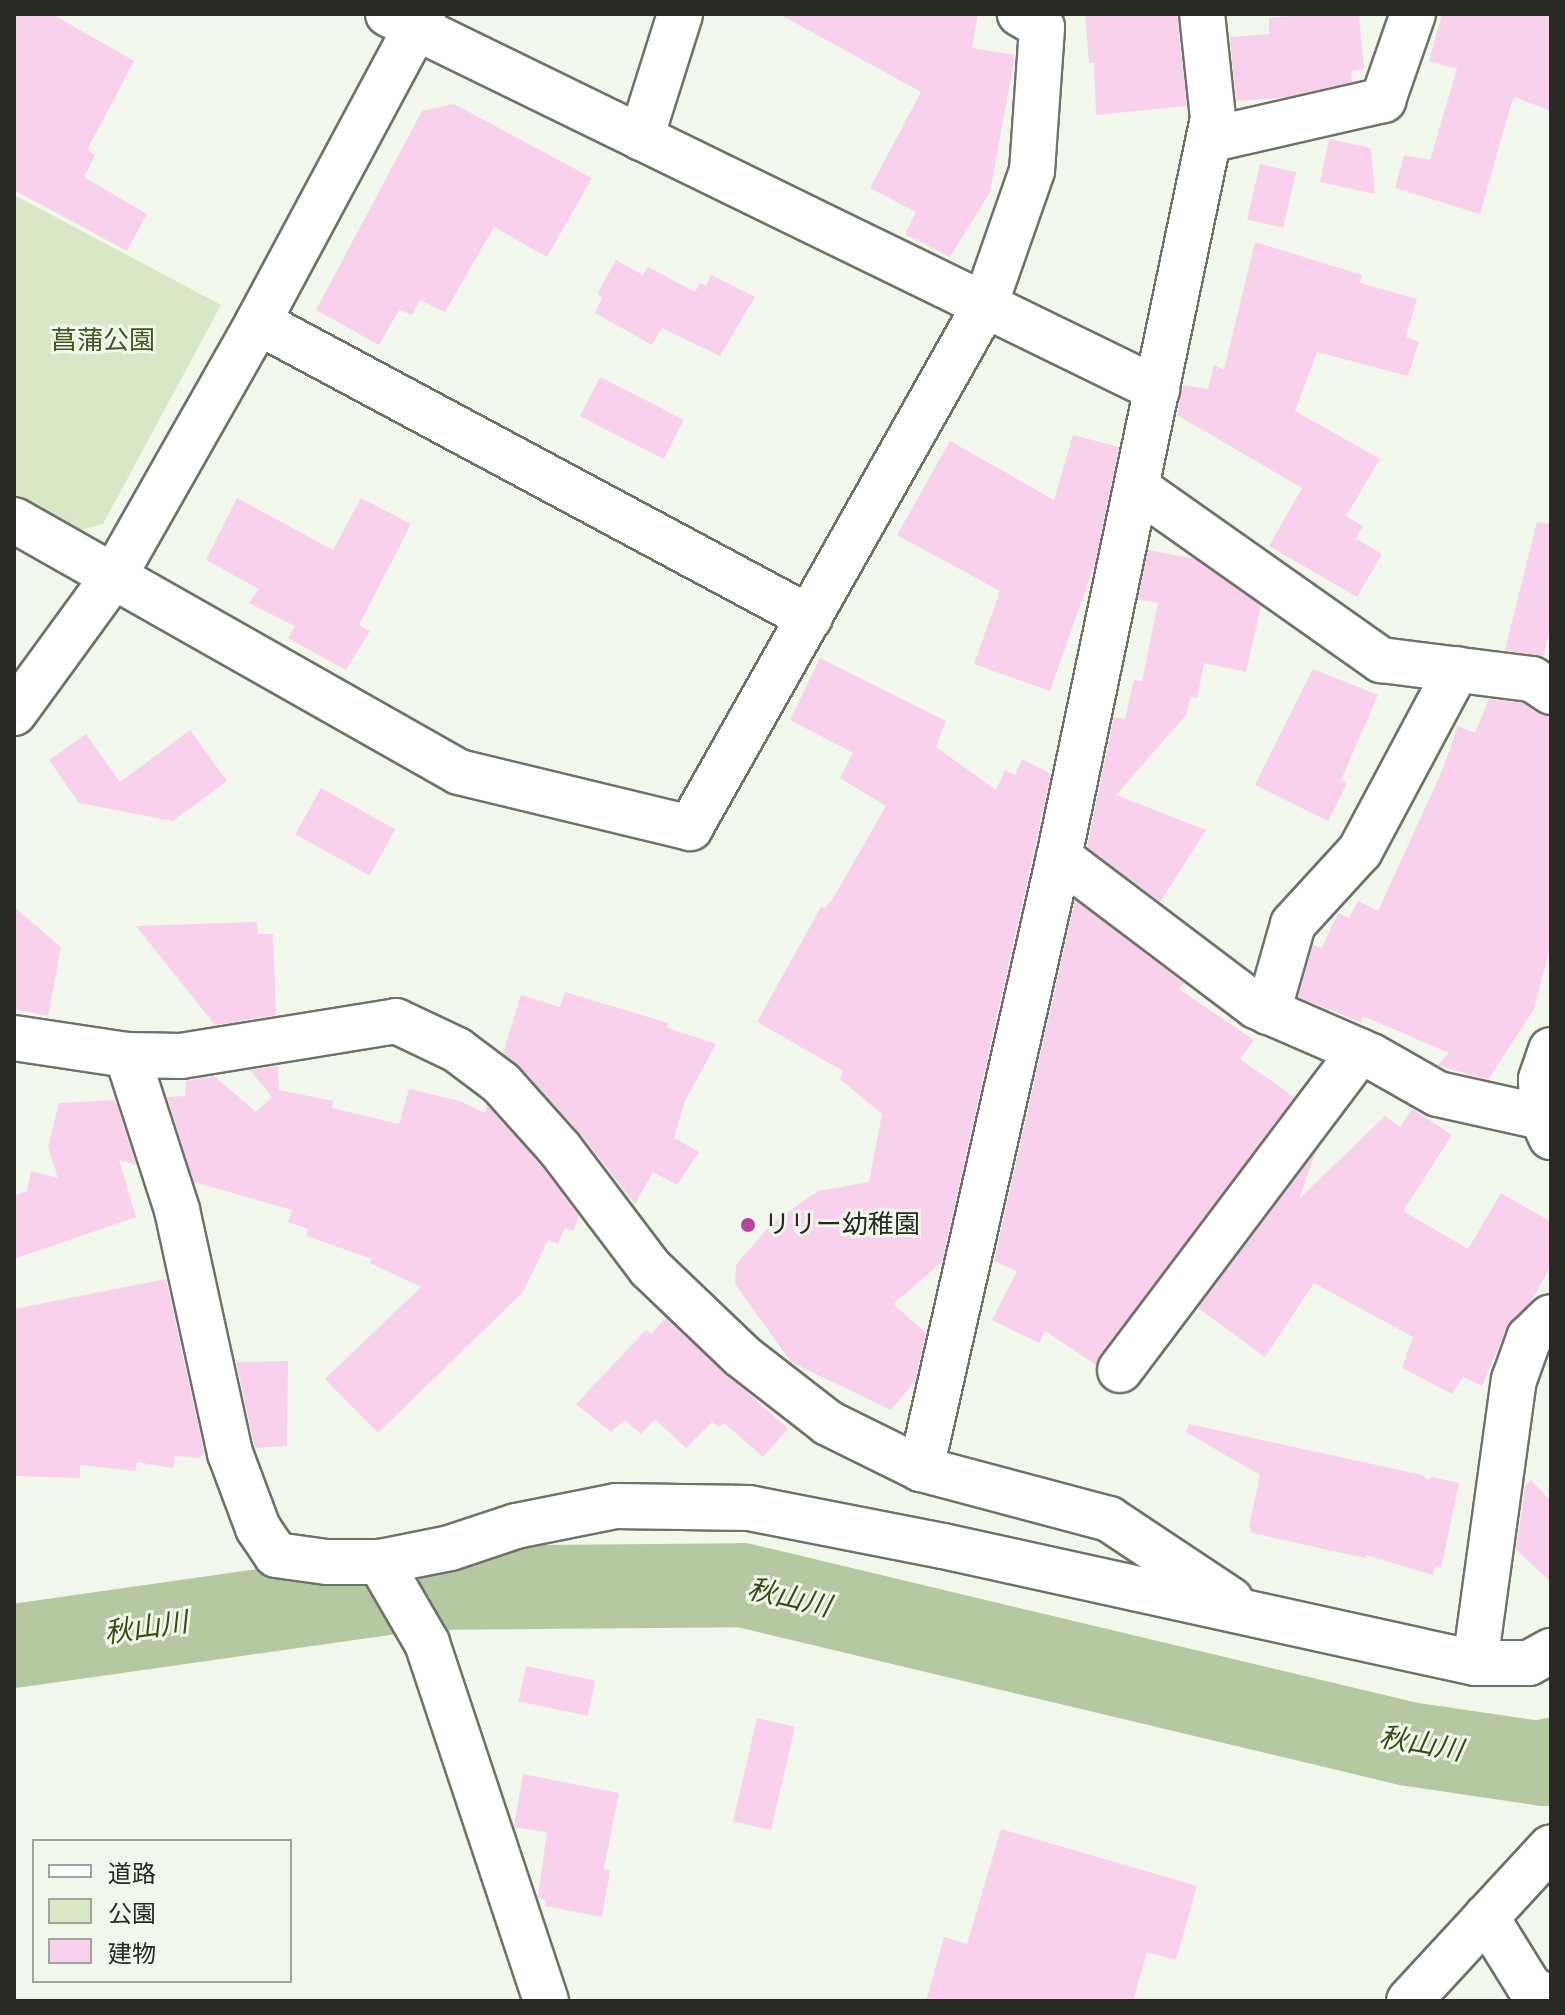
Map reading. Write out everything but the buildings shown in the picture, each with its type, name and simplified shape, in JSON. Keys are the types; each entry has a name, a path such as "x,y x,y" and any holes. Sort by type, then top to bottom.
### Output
{"street":[{"path":"641,138 680,14"},
{"path":"14,520 459,772 690,828 985,305 1032,171 1042,27 1020,14"},
{"path":"921,1469 1059,857 1209,140 1213,118 1202,14"},
{"path":"1209,140 1383,100 1413,14"},
{"path":"14,713 114,576 258,322 409,19 641,138 1157,389"},
{"path":"258,322 810,618"},
{"path":"1137,488 1381,660 1532,679 1551,692"},
{"path":"1268,1012 1293,924 1360,851 1457,669"},
{"path":"1059,857 1268,1012 1360,1051 1438,1094 1547,1127 1541,1079 1551,1050"},
{"path":"14,1038 127,1055 181,1056 396,1021 457,1050 501,1083 560,1149 650,1268 742,1356 828,1423 921,1469 1109,1519 1256,1617"},
{"path":"1120,1370 1360,1051"},
{"path":"127,1055 177,1210 230,1453 258,1528 276,1555 327,1562 380,1562 450,1548 516,1526 616,1506 749,1508 943,1546 1475,1663 1544,1664"},
{"path":"1475,1663 1514,1380 1529,1338 1551,1317"},
{"path":"380,1562 427,1643 546,2001"},
{"path":"1409,2001 1551,1847"},
{"path":"1486,1917 1529,1986 1550,2001"}],"green space":[{"name":"菖蒲公園","path":"14,195 221,305 103,524 71,533 14,503"}],"waterway":[{"name":"秋山川","path":"14,1646 421,1588 742,1585 1409,1744 1544,1764 1551,1760"}],"place":[{"name":"リリー幼稚園","path":"748,1225"}]}
